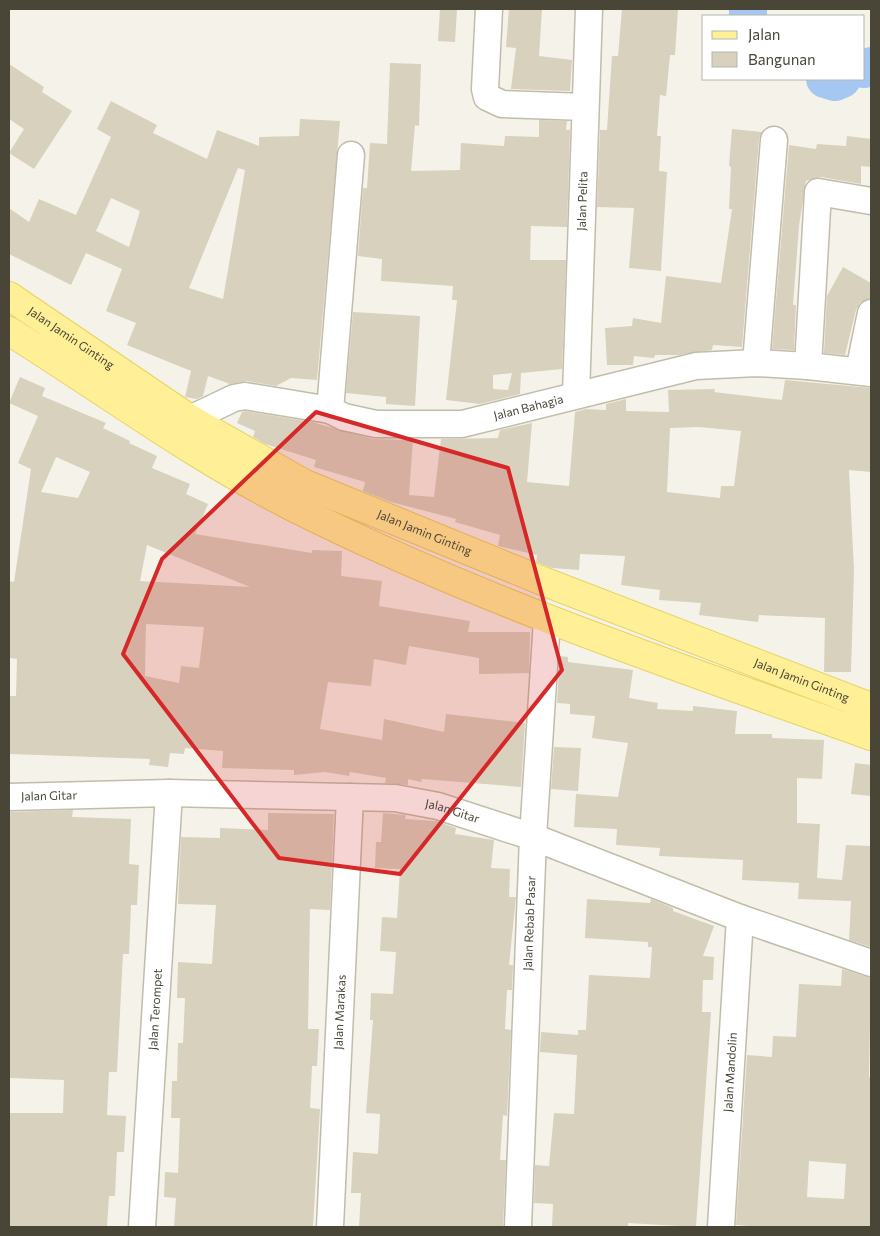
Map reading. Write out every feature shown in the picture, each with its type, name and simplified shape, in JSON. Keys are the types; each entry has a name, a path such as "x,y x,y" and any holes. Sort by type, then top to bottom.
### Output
{"main road":[{"name":"Jalan Jamin Ginting","path":"10,299 190,418 305,484 545,582 871,707"},
{"path":"9,331 178,441 290,505 419,566 547,620 871,736"}],"street":[{"path":"490,9 485,89 487,97 502,104 585,107"},
{"name":"Jalan Pelita","path":"576,395 588,9"},
{"path":"756,363 774,140"},
{"path":"330,410 351,155"},
{"path":"808,366 818,192 871,201"},
{"path":"865,372 871,313"},
{"name":"Jalan Bahagia","path":"190,418 234,398 245,396 330,410 344,417 376,424 462,424 518,412 576,395 696,366 756,363 865,372"},
{"name":"Jalan Rebab Pasar","path":"518,1227 532,838 547,620"},
{"name":"Jalan Gitar","path":"9,797 169,793 395,798 438,806 532,838 740,918 871,963"},
{"name":"Jalan Terompet","path":"142,1227 169,793"},
{"name":"Jalan Marakas","path":"330,1227 350,797"},
{"name":"Jalan Mandolin","path":"722,1227 740,918"}],"highlighted area":[{"path":"316,412 508,468 562,670 400,874 279,858 123,654 162,559"}],"building":[{"path":"440,9 457,9 455,42 438,41"},
{"path":"509,9 542,9 539,56 572,60 570,91 511,89 516,48 506,47"},
{"path":"622,9 678,9 675,55 670,55 666,96 660,95 657,136 661,136 659,171 667,172 661,271 629,268 634,208 597,207 600,130 607,130 612,56 618,56"},
{"path":"390,63 421,64 419,126 415,125 411,171 460,170 461,143 504,146 505,136 539,137 539,120 567,121 566,130 570,130 567,227 531,226 530,260 566,260 562,369 521,373 520,394 480,404 446,400 457,300 452,300 453,286 381,281 382,259 358,256 363,188 367,188 370,143 387,144","holes":["512,373 508,390 493,389 493,375"]},
{"path":"9,64 44,87 42,92 72,111 34,169 9,153 24,129 9,119"},
{"path":"111,101 157,125 153,133 207,159 217,130 259,146 259,137 299,136 300,119 340,121 317,380 291,378 276,386 247,381 230,384 208,376 203,396 197,399 185,397 191,371 127,345 136,323 106,311 122,269 86,253 71,285 9,254 9,208 29,222 39,199 76,215 111,137 97,129","holes":["238,168 245,170 223,299 189,288","111,198 140,211 129,247 96,231"]},
{"path":"732,129 762,132 759,139 742,347 713,345 712,350 679,355 655,355 654,358 634,356 633,365 607,365 605,328 632,326 633,318 661,323 666,276 721,283 732,209 729,209 731,167 729,166"},
{"path":"847,136 871,139 871,167 861,166 861,184 821,177 806,181 799,226 793,305 796,305 794,350 772,349 789,145 816,149 817,144 846,146"},
{"path":"843,267 871,283 871,298 860,303 856,310 845,355 824,353 827,296"},
{"path":"353,312 420,316 415,406 386,404 386,397 346,393"},
{"path":"20,377 45,388 42,396 106,423 103,428 157,456 152,468 190,484 186,494 208,504 195,534 312,553 312,550 342,551 341,576 382,581 379,606 470,621 468,632 530,632 529,673 479,674 479,658 409,646 406,665 374,659 371,686 328,682 320,729 382,740 384,719 444,732 446,714 525,723 521,787 422,779 421,782 408,779 408,785 385,783 386,778 350,772 349,776 325,772 294,775 294,770 222,768 223,751 185,748 184,754 170,753 168,767 149,765 150,759 9,754 9,696 16,696 17,659 9,658 9,581 14,582 31,469 18,463 38,416 9,403","holes":["56,457 90,472 78,498 41,492","147,545 250,587 140,581","146,624 204,627 199,668 181,666 179,683 145,676"]},
{"path":"785,380 871,388 871,472 849,470 854,570 851,672 824,672 825,618 759,615 758,622 699,615 701,603 659,600 660,590 621,585 625,556 580,554 579,570 552,568 536,562 537,555 498,546 500,535 455,522 456,519 391,502 363,491 365,482 314,467 316,460 265,444 253,437 255,431 237,423 242,412 245,411 312,422 373,439 413,440 409,495 434,497 441,439 498,438 500,430 532,423 527,482 569,486 575,412 586,409 606,410 606,404 626,399 626,411 669,412 668,390 715,389 714,392 782,400","holes":["699,427 741,431 734,486 721,486 720,498 667,492 670,428"]},
{"path":"560,656 568,657 568,662 633,670 629,698 658,703 657,709 693,711 693,706 737,711 735,734 772,734 772,738 824,740 822,779 797,778 797,823 820,824 817,878 842,880 846,845 871,846 871,947 849,940 851,901 798,899 799,883 742,880 743,860 659,856 660,848 616,845 617,829 574,827 576,794 618,797 628,743 592,738 595,716 570,714 570,704 557,703"},
{"path":"554,747 581,748 578,791 551,789"},
{"path":"855,763 871,765 871,796 851,794"},
{"path":"73,810 72,817 131,819 129,864 139,865 137,905 131,905 129,954 123,954 117,1072 109,1072 107,1115 126,1116 124,1152 117,1152 115,1196 109,1196 107,1227 9,1227 9,1113 63,1113 64,1080 9,1078 9,812"},
{"path":"268,813 334,814 330,910 310,909 308,1029 319,1029 317,1066 312,1066 310,1108 320,1109 313,1227 174,1227 176,1198 164,1197 165,1172 178,1173 180,1118 171,1118 172,1081 177,1081 178,1043 183,1043 185,998 177,998 178,962 212,964 216,905 178,904 181,837 220,838 220,828 268,830"},
{"path":"383,813 406,815 405,819 436,821 456,828 455,834 494,840 491,868 510,869 509,897 516,897 509,965 513,965 512,990 507,990 505,1029 511,1030 507,1116 503,1115 500,1160 506,1160 503,1227 359,1227 361,1193 351,1193 353,1152 378,1154 380,1114 366,1113 373,1020 370,1020 371,993 393,994 396,952 380,951 382,917 397,918 400,869 375,868 376,842 381,842"},
{"path":"587,899 650,903 651,899 673,908 673,911 714,926 703,956 714,957 713,980 703,980 702,1012 711,1012 696,1227 628,1223 628,1227 552,1227 553,1204 534,1203 535,1165 549,1166 554,1113 574,1114 577,1055 540,1052 541,1032 578,1035 578,1030 586,1030 589,975 650,978 652,947 648,947 648,942 585,938"},
{"path":"842,969 871,978 869,1077 871,1078 871,1227 760,1227 736,1225 747,1055 772,1057 773,1036 796,1037 799,984 841,986","holes":["809,1161 846,1164 844,1199 807,1197"]}],"waterway":[{"path":"748,9 748,15"},
{"path":"865,69 871,66"},
{"path":"828,80 835,82 840,80"}]}
